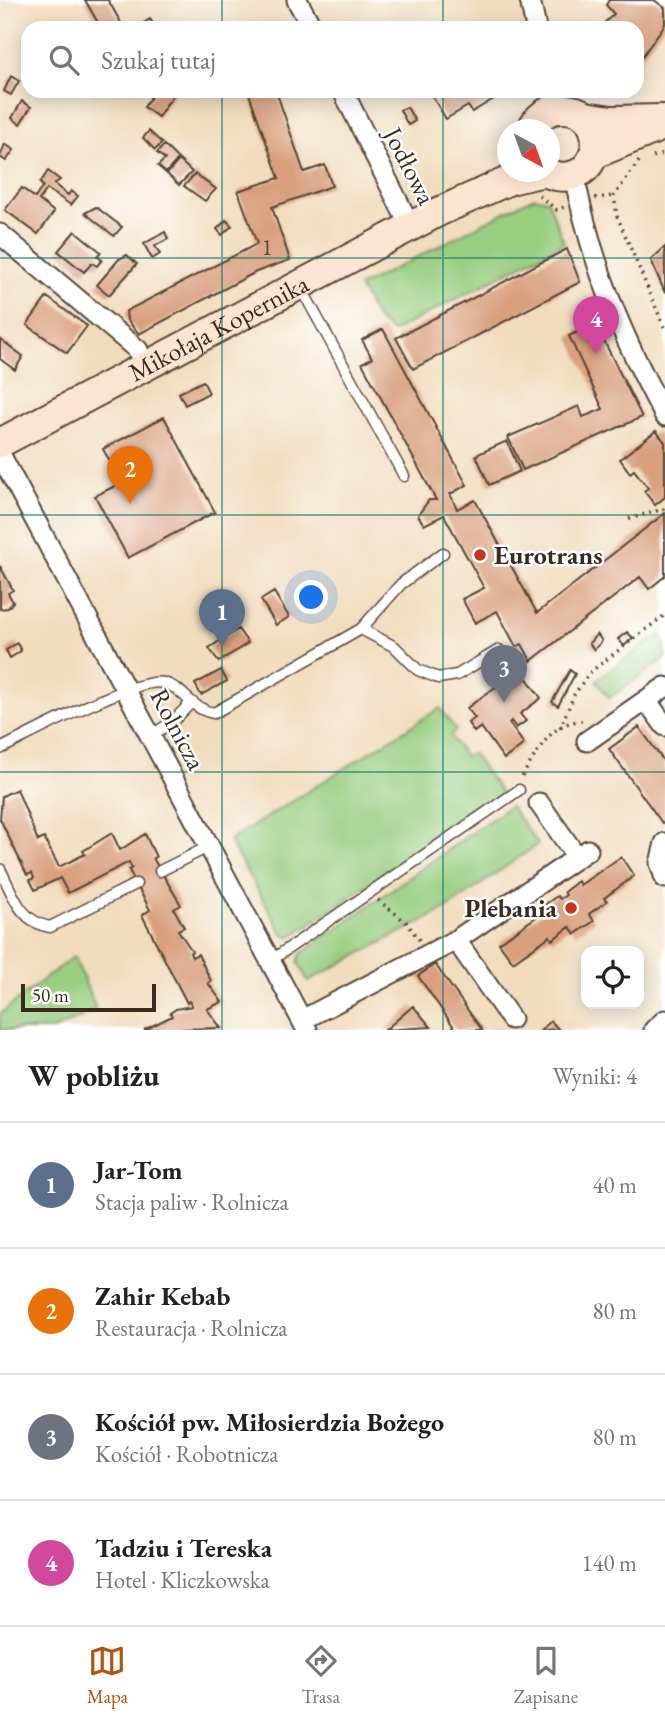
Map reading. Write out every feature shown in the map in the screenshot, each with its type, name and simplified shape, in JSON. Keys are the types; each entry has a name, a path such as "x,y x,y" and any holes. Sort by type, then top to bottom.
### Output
{"street":[{"path":"297,0 308,21"},
{"path":"530,0 534,21"},
{"name":"Jodłowa","path":"346,98 410,226"},
{"path":"538,119 554,100 585,116 611,120 665,119"},
{"path":"585,116 596,133 595,153 590,163 574,175 603,289 634,359 665,416"},
{"path":"595,153 665,125"},
{"name":"Mikołaja Kopernika","path":"438,212 497,167"},
{"name":"Mikołaja Kopernika","path":"560,176 574,175"},
{"name":"Mikołaja Kopernika","path":"0,443 410,226 506,182"},
{"path":"0,234 138,350 144,368"},
{"name":"Rolnicza","path":"0,454 152,735 304,1025"},
{"path":"590,739 665,687"},
{"path":"646,700 665,726"},
{"path":"304,1025 456,940 583,854 539,803"},
{"path":"665,843 660,863 665,878"},
{"path":"456,940 511,1019"},
{"path":"654,1030 665,1020"}],"lane":[{"path":"300,285 404,476"},
{"path":"0,749 69,714 127,690 161,682 171,685 200,710 214,713 361,628 401,584 443,553"},
{"path":"361,628 395,647 418,670 438,678 457,675 499,650"},
{"path":"152,735 172,722 191,703"},
{"path":"270,961 517,787"},
{"path":"160,872 210,846"},
{"path":"0,869 26,917 35,925 50,928 136,884"}],"path":[{"path":"637,161 614,196 617,216 665,329"},
{"path":"629,519 663,509 665,511"},
{"path":"560,728 574,695 589,673 665,615"},
{"path":"517,787 541,742 560,728 573,721 583,721 590,739"},
{"path":"373,891 381,904 406,922 429,953"}],"green space":[{"path":"534,197 548,200 564,243 392,332 377,320 359,287"},
{"path":"660,635 665,643 665,659 609,698 596,680"},
{"path":"440,708 456,730 450,736 465,757 472,753 502,794 290,937 283,934 229,841"},
{"path":"510,806 538,844 446,909 308,981 298,962 301,954"},
{"path":"74,956 96,1009 54,1030 0,1030 0,1014"}],"building":[{"path":"85,0 108,0 120,21 97,21"},
{"path":"609,0 654,0 665,8 665,24 644,54 644,21 606,21 614,14 606,5"},
{"path":"11,76 19,81 11,95 4,91"},
{"path":"150,98 171,98 158,117 144,107"},
{"path":"250,98 278,98 304,172 325,165 332,186 272,207 290,260 256,272 139,334 127,320 126,311 257,244 238,191 279,178"},
{"path":"433,98 495,98 472,112 468,106 446,119"},
{"path":"22,101 31,107 20,124 12,118"},
{"path":"407,107 415,121 408,125 400,110"},
{"path":"149,131 162,143 155,150 143,138"},
{"path":"5,144 14,150 6,161 0,157"},
{"path":"164,145 178,159 166,173 158,166 165,159 157,153"},
{"path":"179,160 192,172 179,185 167,174"},
{"path":"48,171 60,180 54,184 68,195 71,191 78,196 71,205 47,189 39,200 54,212 38,234 5,210 22,188 35,198"},
{"path":"195,174 216,189 205,201 184,186"},
{"path":"96,207 122,227 114,236 85,213"},
{"path":"226,220 232,226 222,235 217,229"},
{"path":"75,231 101,252 97,256 102,260 97,266 92,263 84,272 58,251"},
{"path":"165,232 168,239 155,246 160,254 152,259 144,244"},
{"path":"665,247 665,293 651,260"},
{"path":"567,249 580,282 413,369 396,338"},
{"path":"127,255 137,264 109,295 97,285 119,259"},
{"path":"47,297 87,326 67,353 27,325"},
{"path":"595,323 642,417 523,470 508,437 579,406 583,417 603,409 569,336"},
{"path":"383,329 467,485 450,494 457,509 475,500 537,613 665,513 665,576 649,589 640,577 531,661 522,644 516,647 497,611 475,623 462,599 484,588 444,515 424,525 418,515 429,500 436,500 362,363 372,358 362,340"},
{"path":"0,339 23,356 15,370 0,359"},
{"path":"203,381 209,393 185,405 179,393"},
{"path":"164,417 215,512 128,558 95,496 121,483 103,449"},
{"path":"656,431 665,442 665,497 655,505 644,491 648,488 634,470 630,473 620,459"},
{"path":"507,441 520,471 489,485 476,455"},
{"path":"0,566 13,590 8,593 13,602 8,608 0,609"},
{"path":"274,592 289,617 276,625 261,600"},
{"path":"238,629 248,643 219,662 209,648"},
{"path":"627,632 633,638 624,646 618,639"},
{"path":"597,634 602,641 594,650 589,643"},
{"path":"17,643 21,651 10,658 6,650"},
{"path":"520,669 541,698 520,714 526,721 516,728 511,721 509,723 524,744 504,759 481,727 474,732 468,723 475,718 467,708"},
{"path":"221,670 227,681 201,695 195,684"},
{"path":"570,670 575,674 558,706 552,702"},
{"path":"639,727 663,760 665,759 665,821 662,823 609,749"},
{"path":"17,789 38,841 44,838 59,867 85,854 83,851 112,833 120,850 145,834 156,857 153,858 181,905 174,909 184,927 178,930 192,951 192,957 198,954 211,981 208,983 222,1002 207,1009 221,1028 144,1030 172,1016 170,1013 176,1009 192,1006 189,1001 187,1003 142,915 150,910 129,870 132,868 129,862 68,893 60,878 35,890 30,880 34,878 32,873 27,875 0,819 2,796"},
{"name":"Plebania","path":"621,857 634,876 604,898 607,901 589,914 594,921 575,934 570,927 552,940 550,936 513,962 499,943 546,910 543,906 557,896 560,899 566,895 564,892 578,881 580,885"},
{"path":"435,964 482,1030 456,1030 418,976"},
{"path":"413,1006 431,1027 385,1030"},
{"path":"551,1021 559,1030 541,1030"}],"place":[{"name":"Tadziu i Tereska","path":"596,354"},
{"name":"Zahir Kebab","path":"130,504"},
{"name":"Eurotrans","path":"480,555"},
{"name":"Jar-Tom","path":"222,647"},
{"name":"Kościół pw. Miłosierdzia Bożego","path":"504,703"},
{"name":"Plebania","path":"571,908"}]}
